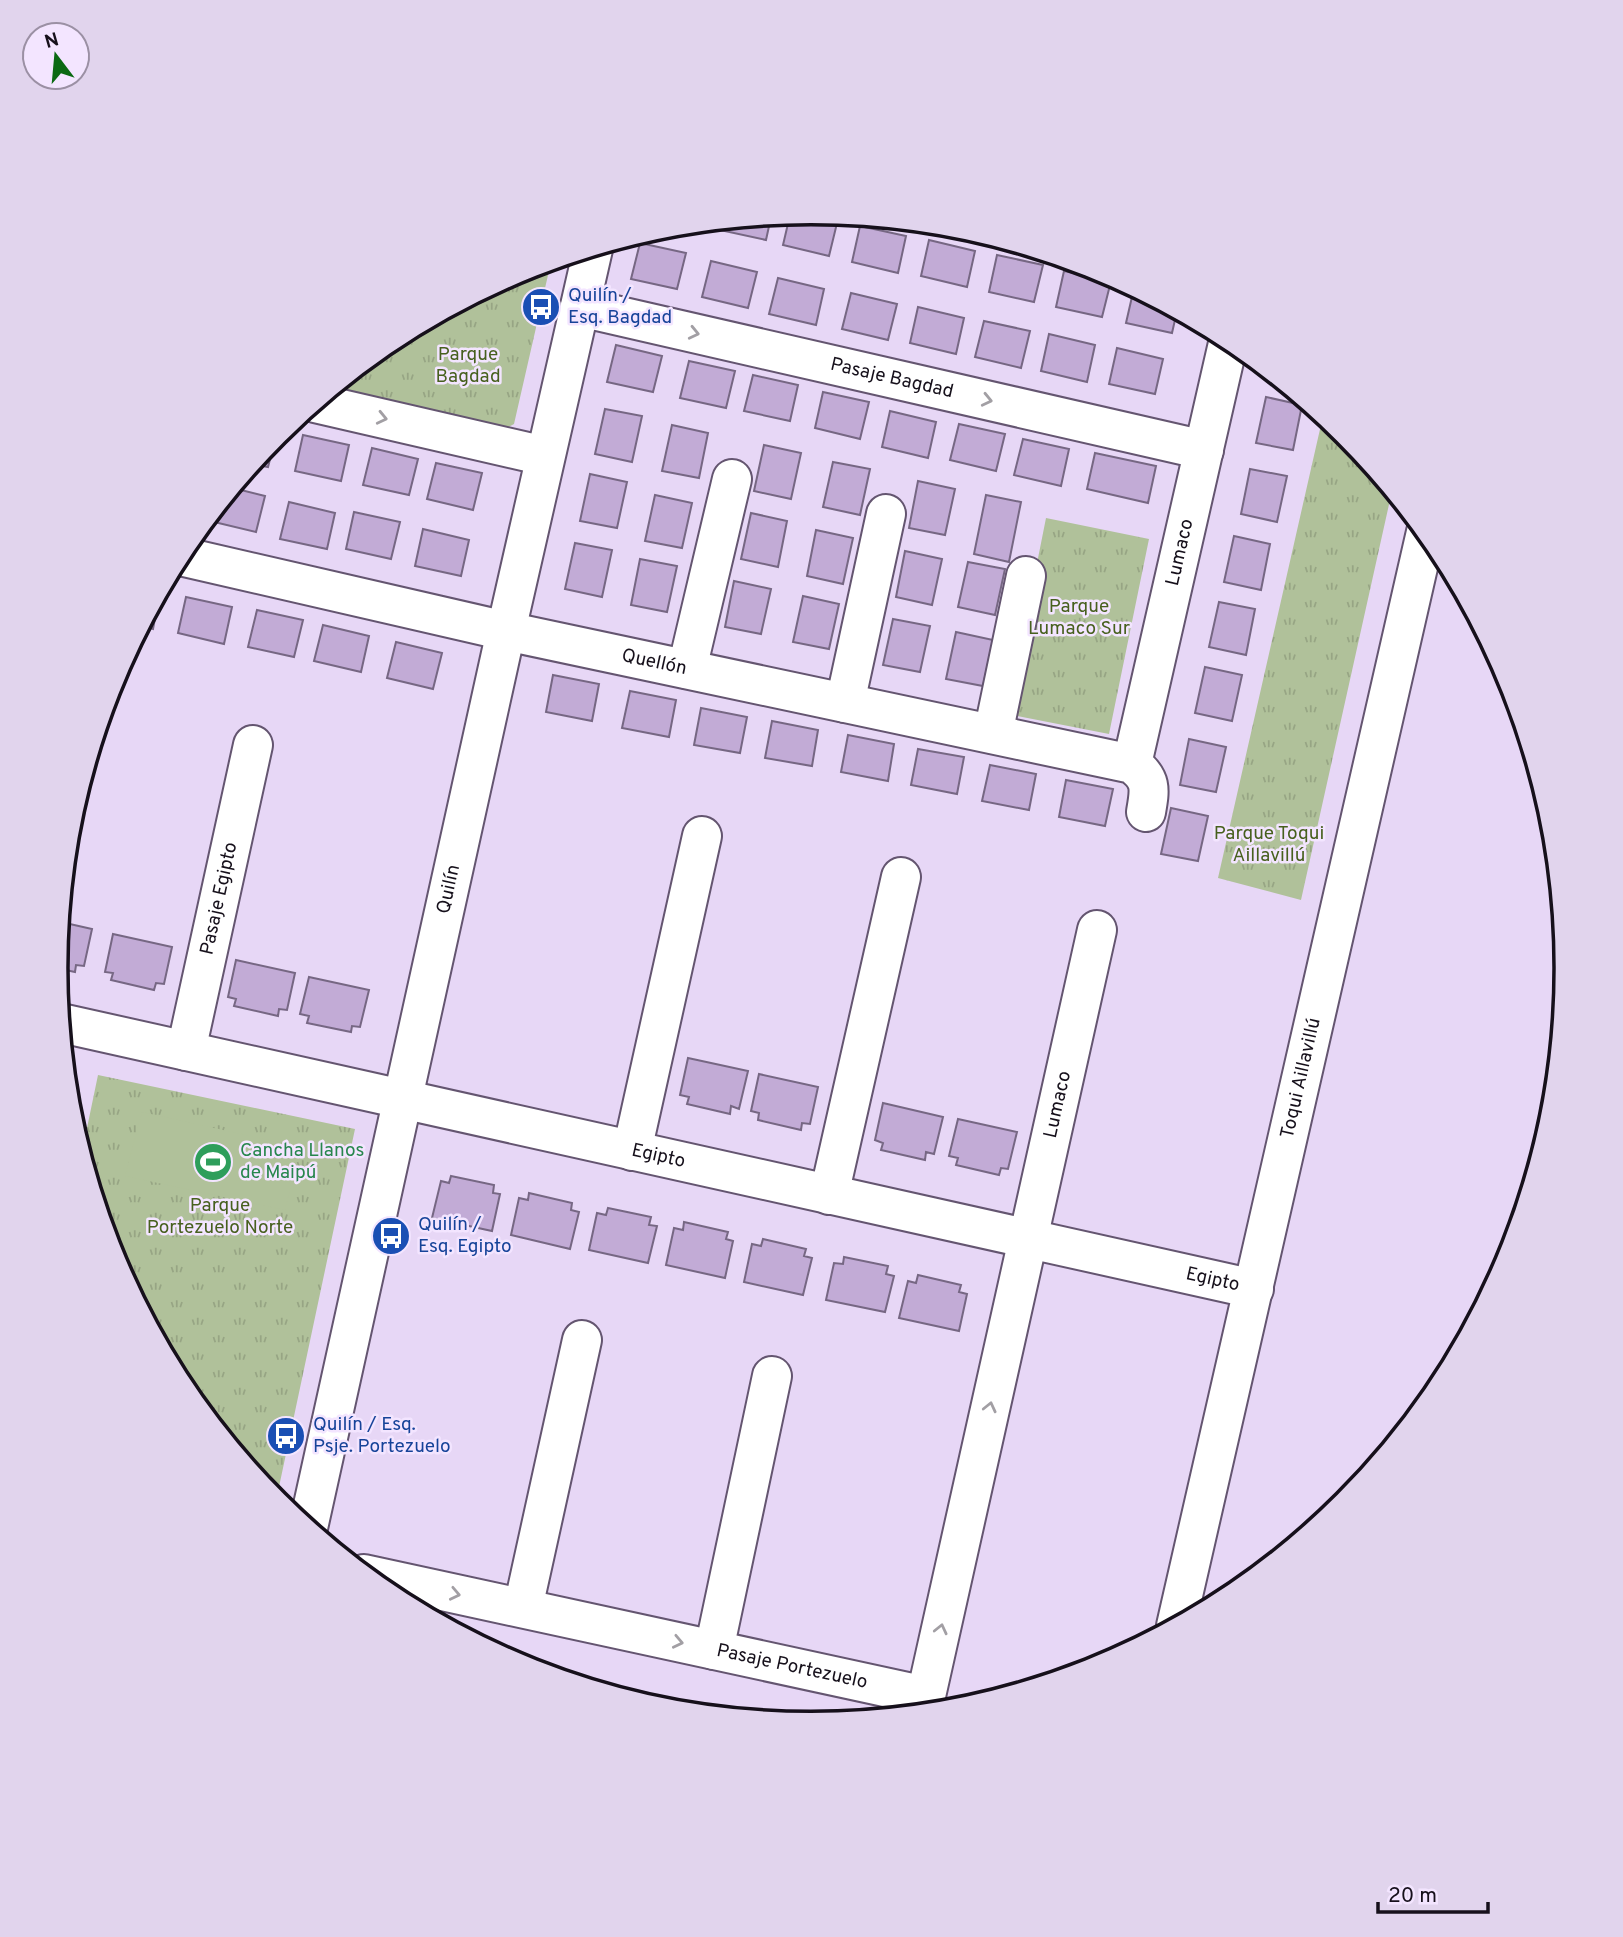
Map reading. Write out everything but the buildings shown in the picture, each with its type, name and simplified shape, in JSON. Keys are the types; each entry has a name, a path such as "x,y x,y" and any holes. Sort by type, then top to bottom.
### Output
{"street":[{"name":"Quilín","path":"310,1517 591,260"},
{"name":"Pasaje Bagdad","path":"580,307 1204,450"},
{"name":"Lumaco","path":"1132,764 1226,352"},
{"path":"327,405 545,456"},
{"path":"687,669 732,478"},
{"path":"845,703 886,514"},
{"name":"Toqui Aillavillú","path":"1179,1614 1423,547"},
{"name":"Quellón","path":"192,559 506,631 1132,764"},
{"path":"993,734 1026,576"},
{"name":"Pasaje Egipto","path":"186,1051 253,745"},
{"path":"1132,764 1142,771 1147,779 1149,796 1146,812"},
{"path":"632,1151 702,836"},
{"path":"829,1195 901,877"},
{"name":"Lumaco","path":"1028,1239 1097,930"},
{"name":"Egipto","path":"71,1025 1255,1289"},
{"name":"Pasaje Portezuelo","path":"390,1579 926,1696 1028,1239"},
{"path":"523,1608 582,1340"},
{"path":"714,1650 772,1376"}],"green space":[{"name":"Parque Bagdad","path":"548,274 514,424 497,433 339,396 440,325 483,302"},
{"name":"Parque Toqui Aillavillú","path":"1320,427 1390,502 1301,900 1218,878"},
{"name":"Parque Lumaco Sur","path":"1046,518 1149,539 1109,734 1007,714"},
{"name":"Parque Portezuelo Norte","path":"98,1075 355,1129 279,1487 222,1421 168,1340 125,1253 108,1207 87,1130"},
{"name":"Cancha Llanos de Maipú","path":"142,1112 300,1147 285,1210 125,1176"}],"place":[{"name":"Quilín / Esq. Bagdad","path":"541,307"},
{"name":"Cancha Llanos de Maipú","path":"213,1162"},
{"name":"Quilín / Esq. Egipto","path":"391,1236"},
{"name":"Quilín / Esq. Psje. Portezuelo","path":"286,1436"}]}
